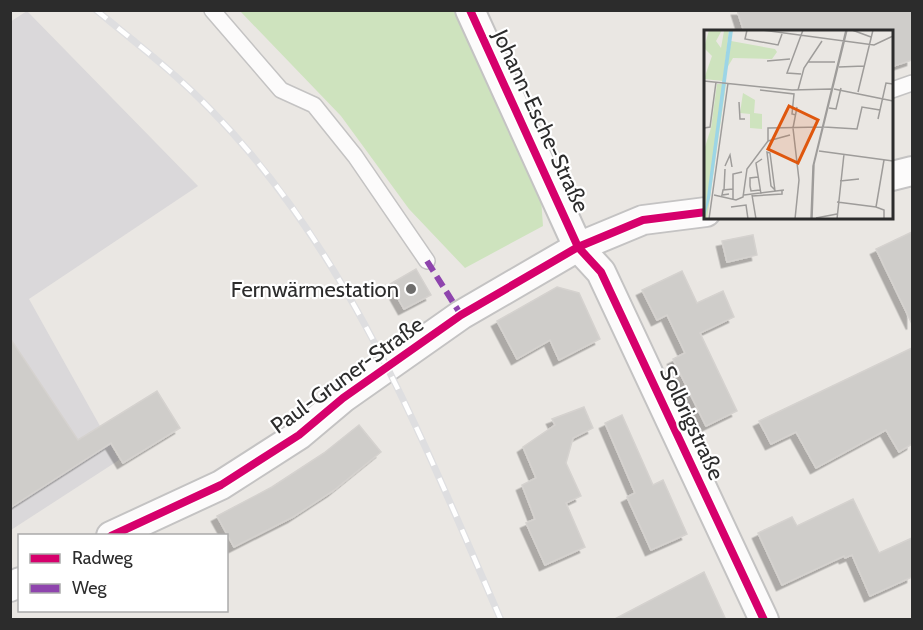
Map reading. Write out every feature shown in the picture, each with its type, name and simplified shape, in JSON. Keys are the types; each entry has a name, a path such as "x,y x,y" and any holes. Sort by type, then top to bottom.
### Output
{"street":[{"name":"Johann-Esche-Straße","path":"470,10 578,247"},
{"path":"893,176 912,171"},
{"name":"Paul-Gruner-Straße","path":"115,534 221,485 299,435 343,398 462,315 578,247 643,220 704,212"},
{"name":"Solbrigstraße","path":"578,247 601,272 764,620"}],"lane":[{"path":"212,10 281,90 314,105 355,156 427,261"},
{"path":"893,89 912,83"}],"shaded area":[{"path":"27,11 198,186 29,299 119,460 11,530 10,22"}],"green space":[{"path":"240,11 456,11 541,198 543,226 465,268 409,209 341,116"}],"building":[{"path":"737,10 912,10 912,60 893,66 893,30 743,30"},
{"path":"912,232 912,324 876,249"},
{"path":"753,235 757,255 727,262 722,241"},
{"name":"Fernwärmestation","path":"416,269 431,295 404,309 390,284"},
{"path":"682,271 697,303 723,291 734,317 700,333 737,411 706,426 673,359 685,353 667,315 657,320 642,290"},
{"path":"557,287 579,293 600,339 559,360 550,340 517,359 497,321"},
{"path":"10,338 78,440 157,391 180,428 123,463 111,443 10,508"},
{"path":"912,348 912,444 899,452 886,430 816,468 796,432 771,444 759,421"},
{"path":"584,407 593,428 573,438 566,463 581,496 566,503 585,547 545,565 526,523 535,519 522,485 536,478 523,447 555,425 552,419"},
{"path":"622,415 653,485 663,480 687,534 651,550 627,497 635,493 605,423"},
{"path":"359,425 381,452 333,491 293,517 234,547 217,516 272,487 324,453"},
{"path":"853,499 879,553 912,538 912,577 870,596 852,555 845,558 844,556 782,585 758,533 792,517 797,526"},
{"path":"704,572 726,620 613,620"}],"railway":[{"path":"96,10 169,70 210,109 259,164 303,223 343,285 378,350 442,484 501,620"}],"marked path":[{"path":"427,261 461,315"}],"cycle path":[{"path":"470,10 578,247 601,272 764,620"},
{"path":"115,534 221,485 299,435 343,398 461,315 578,247 643,220 704,212"}],"place":[{"name":"Fernwärmestation","path":"411,289"}]}
